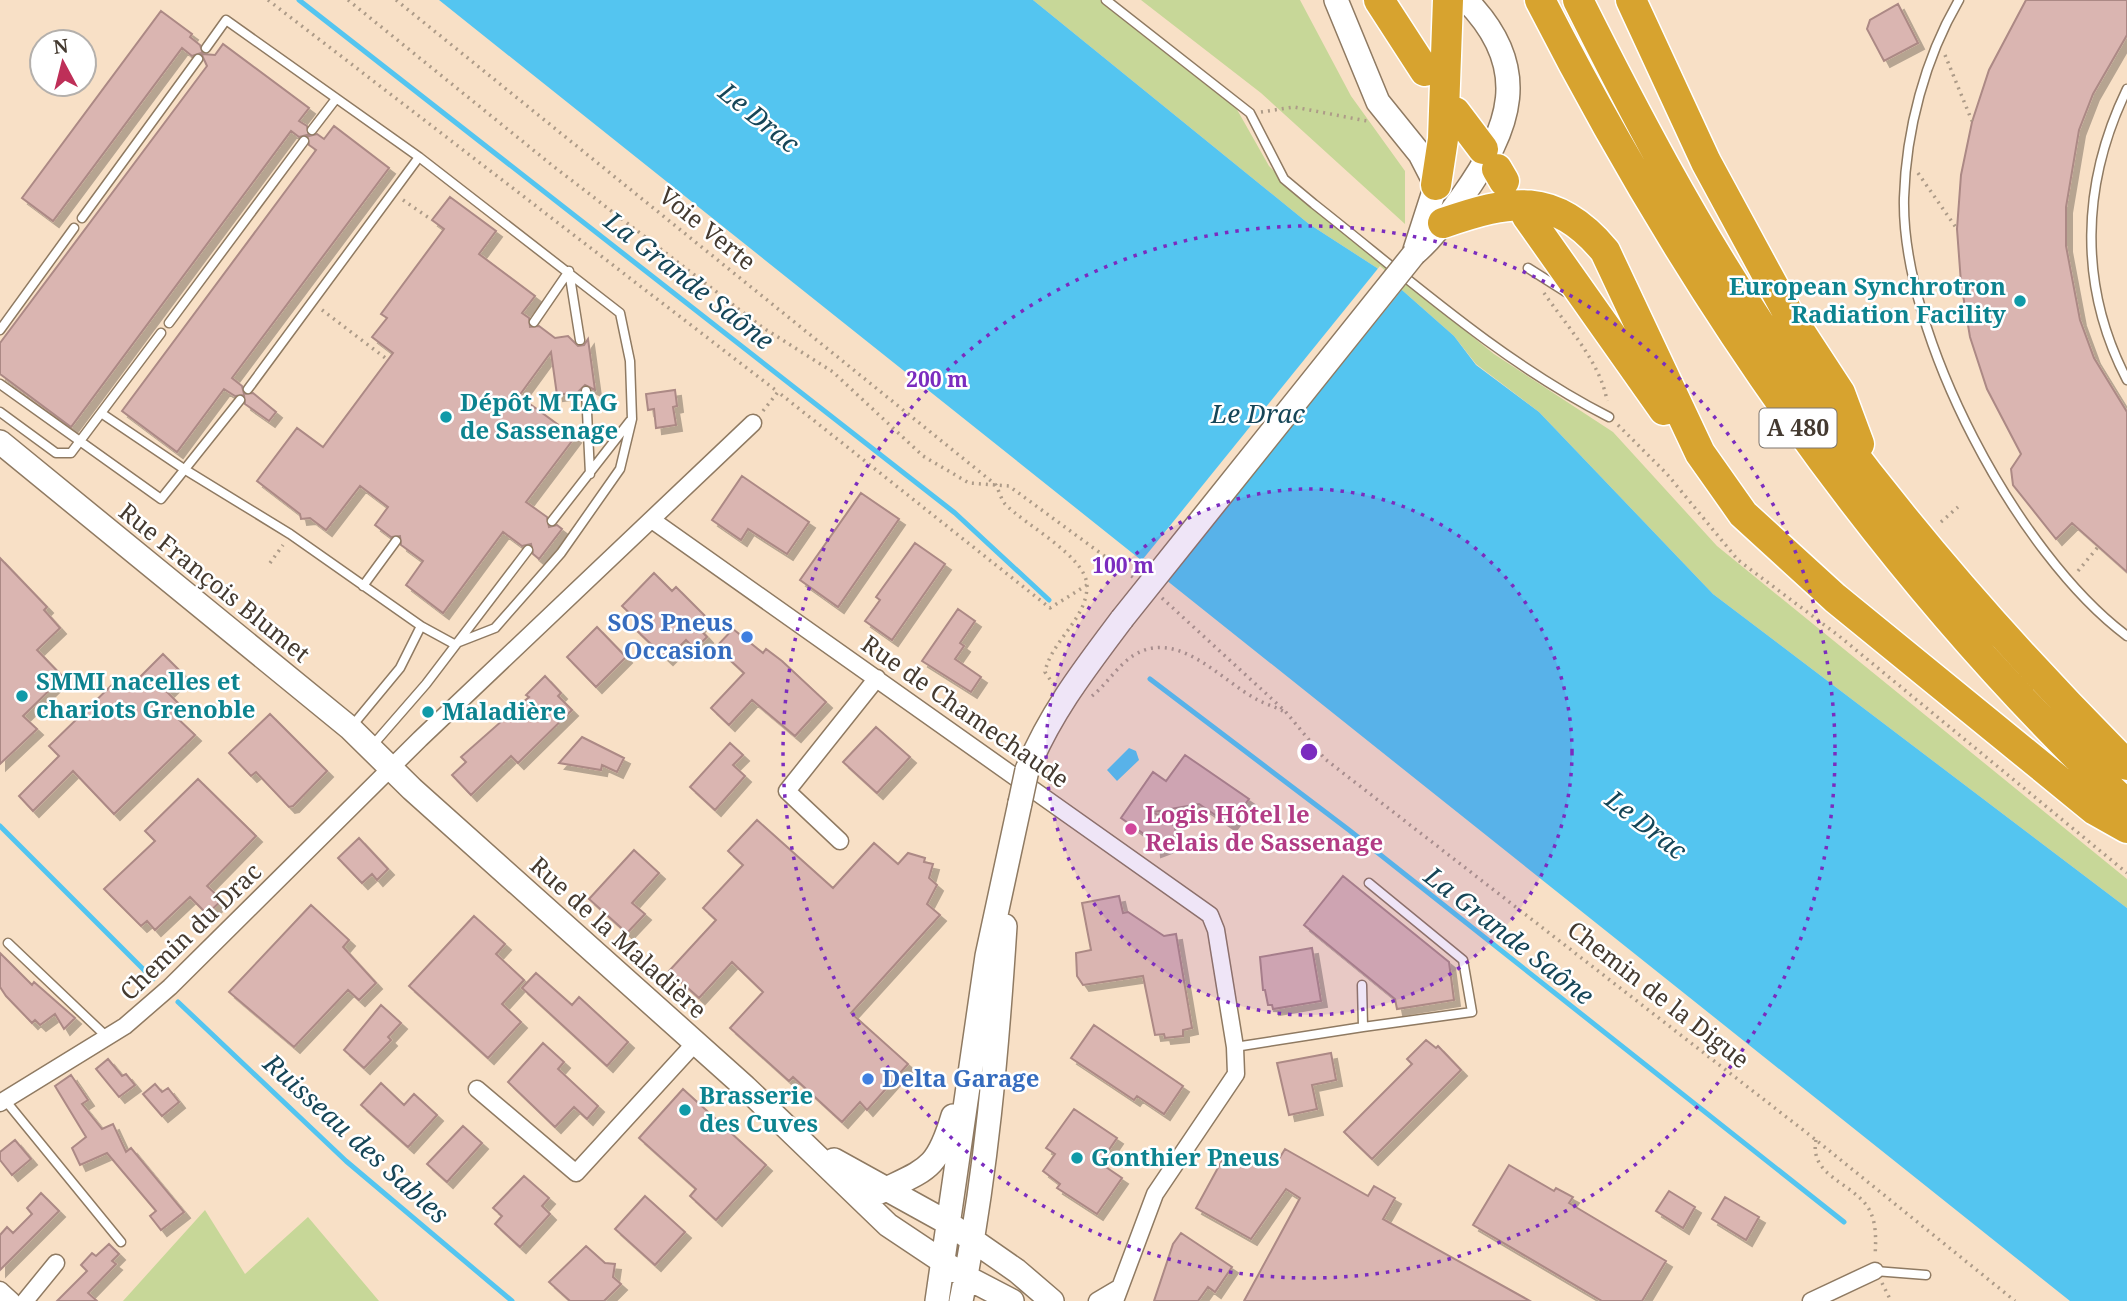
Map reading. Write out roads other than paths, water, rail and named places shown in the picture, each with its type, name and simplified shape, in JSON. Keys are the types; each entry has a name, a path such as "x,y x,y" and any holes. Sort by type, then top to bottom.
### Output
{"highway":[{"path":"1379,0 1425,71"},
{"path":"1436,185 1443,139 1448,0"},
{"name":"A 480","path":"1539,0 1666,229 1734,338 1806,439 1884,540 1969,640 2058,737 2127,805"},
{"name":"A 480","path":"1578,0 1649,139 1703,233 1759,323 1875,485 1940,565 2051,689 2127,765"},
{"path":"1631,0 1683,116 1740,229 1840,393 1875,485"},
{"path":"1455,112 1495,166"},
{"path":"1443,223 1492,206 1526,204 1563,213 1589,231 1605,251 1700,453"},
{"path":"1527,216 1665,412 1700,453 1743,514 1835,598 2095,810 2127,828"}],"main road":[{"path":"1336,0 1378,102 1420,154 1436,185 1414,254"},
{"path":"937,1301 987,956 1027,770 1037,745 1067,694 1122,619 1414,254 1443,223 1497,142 1507,107 1506,66 1499,48 1477,11 1466,0"},
{"name":"Rue François Blumet","path":"0,442 372,746 393,767"},
{"name":"Rue de la Maladière","path":"393,767 412,789 810,1146 888,1225 966,1276 1012,1301"},
{"path":"961,1301 974,1239 999,1027 1009,863"},
{"path":"864,1200 919,1175 934,1163 947,1137 973,1050"},
{"name":"Rue de la Maladière","path":"810,1146 974,1239 1052,1301"}],"street":[{"path":"393,767 753,424"},
{"name":"Rue de Chamechaude","path":"652,520 1210,915 1216,930 1235,1047 1236,1074 1155,1194 1117,1295 1097,1301"},
{"path":"840,841 787,791 877,678"},
{"name":"Chemin du Drac","path":"2,1101 125,1026 170,987 393,767"},
{"path":"477,1089 576,1173 696,1042"},
{"path":"25,1301 56,1263"},
{"path":"1811,1301 1875,1271"},
{"path":"0,1290 12,1301"}],"lane":[{"path":"1107,0 1250,113 1269,154 1284,178 1294,187 1504,354 1556,390 1609,416"},
{"path":"1955,2 1923,83 1909,159 1904,198 1911,268 1925,319 1949,386 1998,481 2070,580 2127,636"},
{"path":"101,413 184,469 290,534 421,626 454,644 495,628 561,553 620,469 632,419 630,360 620,313 419,157 335,100 226,20 206,48"},
{"path":"82,218 198,59"},
{"path":"2127,89 2099,160 2091,204 2089,243 2103,326 2127,380"},
{"path":"312,130 335,100"},
{"path":"169,323 304,141"},
{"path":"248,389 419,157"},
{"path":"0,330 74,228"},
{"path":"1528,268 1590,306"},
{"path":"534,322 569,271"},
{"path":"569,271 580,341"},
{"path":"0,412 55,453 71,453 161,333"},
{"path":"0,384 161,499 240,400"},
{"path":"586,391 590,474"},
{"path":"552,521 632,419"},
{"path":"363,586 396,541"},
{"path":"372,746 414,699 528,551"},
{"path":"350,728 401,668 421,626"},
{"path":"1235,1047 1472,1013 1463,960 1369,883"},
{"path":"8,943 107,1037"},
{"path":"1362,985 1363,1027"},
{"path":"2,1101 121,1242"},
{"path":"1875,1271 1926,1275"}],"water":[{"name":"Le Drac","path":"439,0 1033,0 1309,224 1377,268 1454,336 1476,365 1539,412 1713,594 2127,908 2127,1301 2070,1301"},
{"path":"1129,748 1136,751 1139,760 1117,781 1107,770"}],"waterway":[{"name":"La Grande Saône","path":"299,0 955,513 1049,600"},
{"name":"La Grande Saône","path":"1150,679 1349,830 1844,1222"},
{"name":"Ruisseau des Sables","path":"0,826 153,979"},
{"name":"Ruisseau des Sables","path":"178,1002 346,1161 512,1301"}],"place":[{"name":"European Synchrotron Radiation Facility","path":"2020,301"},
{"name":"Dépôt M TAG de Sassenage","path":"446,417"},
{"name":"SOS Pneus Occasion","path":"747,637"},
{"name":"SMMI nacelles et chariots Grenoble","path":"22,696"},
{"name":"Maladière","path":"428,712"},
{"name":"Logis Hôtel le Relais de Sassenage","path":"1131,829"},
{"name":"Delta Garage","path":"868,1079"},
{"name":"Brasserie des Cuves","path":"685,1110"},
{"name":"Gonthier Pneus","path":"1077,1158"}]}
